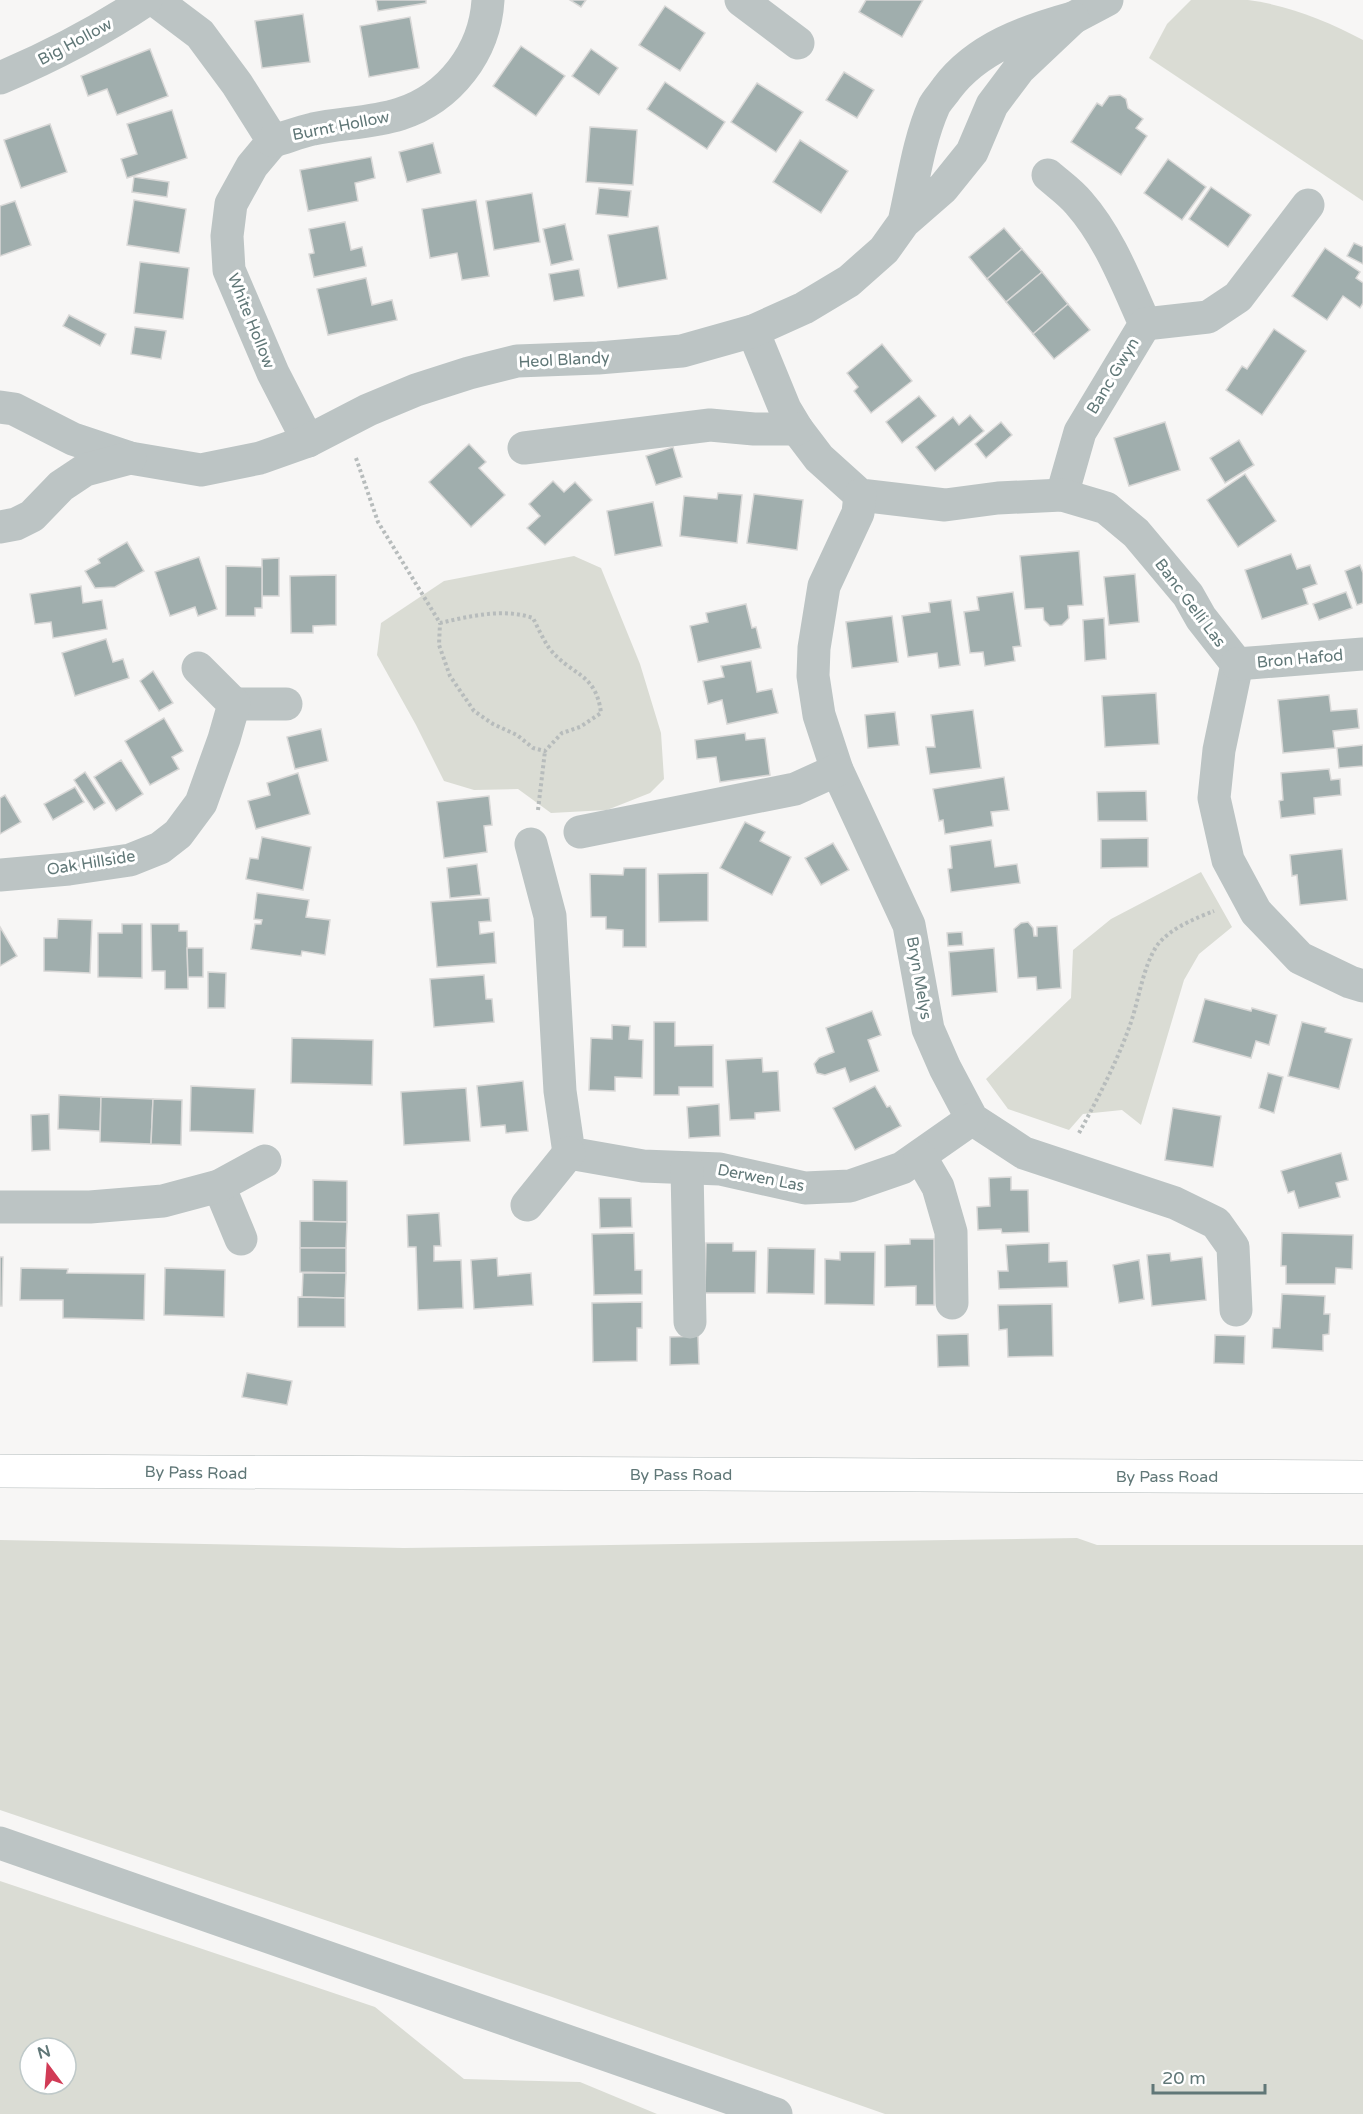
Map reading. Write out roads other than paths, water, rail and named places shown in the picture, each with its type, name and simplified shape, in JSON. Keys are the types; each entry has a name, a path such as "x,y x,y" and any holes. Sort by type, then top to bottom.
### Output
{"main road":[{"name":"By Pass Road","path":"0,1471 1363,1477"}],"street":[{"name":"Big Hollow","path":"0,78 44,60 108,26 147,0"},
{"path":"155,0 200,34 237,84 273,141"},
{"name":"Burnt Hollow","path":"273,141 314,129 385,119 431,100 458,78 474,52 487,15 488,0"},
{"path":"741,0 798,43"},
{"name":"Heol Blandy","path":"904,222 922,142 934,105 958,74 983,54 1033,29 1073,18 1107,0"},
{"name":"Heol Blandy","path":"14,411 73,439 130,458 201,470 260,458 308,441 368,410 416,390 469,373 517,361 598,358 682,351 753,331 804,308 849,281 884,250 904,222 943,188 972,152 992,105 1019,69 1073,18"},
{"name":"White Hollow","path":"273,141 252,166 231,204 227,236 229,270 273,373 308,441"},
{"name":"Banc Gwyn","path":"1048,175 1079,202 1100,231 1145,324 1080,432 1062,495"},
{"path":"1145,324 1208,317 1238,297 1308,205"},
{"path":"753,331 785,409 797,429 819,458 860,495"},
{"path":"14,411 45,432 53,449 56,468 53,486 44,502"},
{"path":"524,447 710,425 754,429 797,429"},
{"path":"0,528 16,524 32,516 61,486 85,470 130,458"},
{"name":"Banc Gelli Las","path":"860,495 945,505 998,498 1062,495 1106,508 1136,533 1188,595 1201,618 1237,664 1219,750 1214,798 1228,860 1256,912 1300,958 1363,986"},
{"name":"Bryn Melys","path":"860,495 858,513 824,586 814,648 813,676 819,715 837,770 909,925 928,1029 945,1068 972,1119 1024,1154 1175,1203 1216,1222 1233,1247 1236,1310"},
{"name":"Bron Hafod","path":"1237,664 1363,654"},
{"path":"198,668 234,704 286,704"},
{"name":"Oak Hillside","path":"0,875 69,869 130,860 160,848 178,834 201,802 234,704"},
{"path":"580,832 795,789 837,770"},
{"path":"527,1205 569,1154 560,1091 550,916 531,844"},
{"name":"Derwen Las","path":"569,1154 644,1166 720,1169 806,1188 850,1186 902,1168 972,1119"},
{"path":"920,1156 938,1187 951,1232 952,1303"},
{"path":"0,1207 90,1207 163,1201 219,1186 265,1161"},
{"path":"687,1168 690,1322"},
{"path":"219,1186 241,1239"},
{"path":"0,1843 776,2114"}]}
